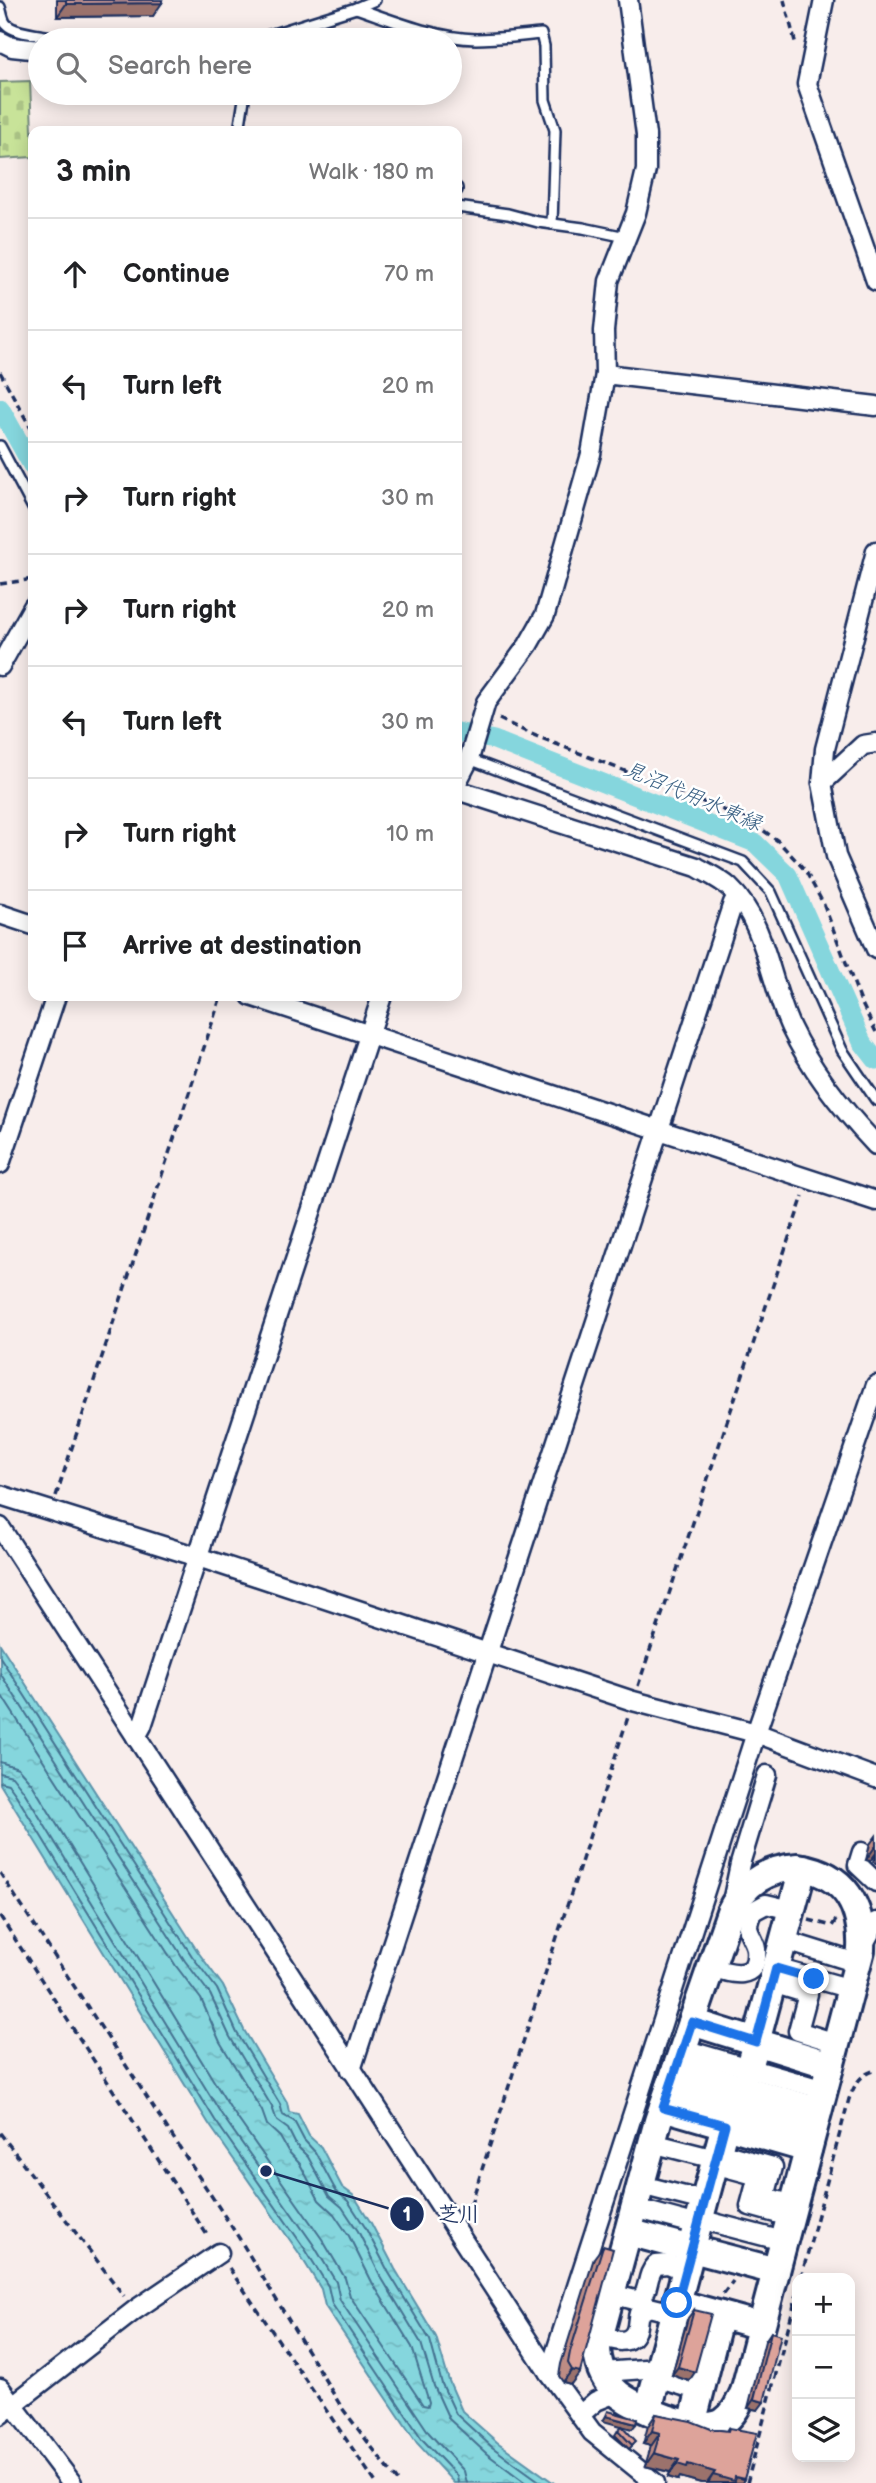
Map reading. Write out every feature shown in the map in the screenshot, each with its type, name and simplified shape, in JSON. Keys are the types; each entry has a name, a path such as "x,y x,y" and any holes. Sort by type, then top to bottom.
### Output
{"street":[{"path":"466,755 486,702 528,645 545,615 591,454 605,374 604,331 609,281 636,213 646,170 646,135 628,0"},
{"path":"824,0 807,84 876,281"},
{"path":"0,41 12,47 28,49"},
{"path":"605,374 876,406"},
{"path":"876,551 825,749 822,783 836,856 876,949"},
{"path":"0,666 28,616"},
{"path":"822,783 863,744 876,743"},
{"path":"462,792 697,867 727,885 748,911 790,1026 811,1064 825,1085 876,1145"},
{"path":"351,2070 733,903 738,897"},
{"path":"0,914 28,923"},
{"path":"0,1164 54,1001"},
{"path":"267,1001 876,1201"},
{"path":"136,1737 142,1726 380,1001"},
{"path":"549,2373 756,1733 876,1385"},
{"path":"0,1495 198,1557 633,1701 756,1733 876,1778"},
{"path":"0,1527 549,2373 593,2432 655,2483"},
{"path":"730,1912 740,1864 767,1775"},
{"path":"862,1852 858,1864 876,1882"},
{"path":"782,1868 803,1868 815,1870 838,1882 857,1910 862,1933 851,1989 744,2392 732,2415 713,2426 692,2424 648,2410 609,2383 597,2358 597,2346 652,2143 730,1912 747,1886 763,1875 782,1868"},
{"path":"749,2068 803,1868"},
{"path":"711,1967 736,1975 748,1971 753,1965 756,1952 748,1926 753,1911 766,1905 791,1912"},
{"path":"859,1956 876,1922"},
{"path":"783,1940 820,1959 851,1989"},
{"path":"774,1975 820,1959 859,1956"},
{"path":"774,1975 808,1994 798,2031 822,2098"},
{"path":"692,2022 756,2042 822,2098"},
{"path":"673,2078 749,2068 822,2098"},
{"path":"673,2078 822,2098"},
{"path":"673,2078 725,2125"},
{"path":"725,2125 822,2098"},
{"path":"648,2410 725,2125"},
{"path":"652,2143 716,2158 773,2167 765,2197 789,2221"},
{"path":"635,2208 672,2198 696,2233"},
{"path":"635,2208 696,2233 776,2272"},
{"path":"611,2294 635,2300 642,2298 649,2286 649,2275 656,2266 668,2264 696,2233 789,2221"},
{"path":"6,2410 135,2311 219,2253"},
{"path":"600,2336 620,2342 627,2340 636,2330 639,2313 649,2307 675,2308 721,2303 761,2326"},
{"path":"692,2424 721,2303"},
{"path":"580,2415 596,2401 609,2383 658,2373 700,2391"},
{"path":"0,2388 6,2410 72,2483"}],"lane":[{"path":"293,28 375,0"},
{"path":"0,7 8,26 28,32"},
{"path":"356,8 419,28"},
{"path":"462,37 476,39 541,34 544,46 545,100 555,130 552,224"},
{"path":"240,126 244,105"},
{"path":"462,208 626,237"},
{"path":"0,446 28,499"},
{"path":"466,755 743,862 771,892 842,1050 876,1100"}],"path":[{"path":"784,0 796,45"},
{"path":"0,372 28,423"},
{"path":"0,584 28,580"},
{"path":"51,1511 219,1001"},
{"path":"460,2238 633,1701 809,1179"},
{"path":"0,1873 239,2238 342,2408 399,2483"},
{"path":"791,1912 828,1926 834,1924 837,1914"},
{"path":"0,1916 219,2253 376,2483"},
{"path":"802,2273 849,2099 856,2082 868,2072 876,2070"},
{"path":"0,2133 135,2311"},
{"path":"721,2303 728,2287 726,2277"},
{"path":"721,2303 728,2287 734,2280 739,2279"},
{"path":"747,2483 792,2313"}],"green space":[{"path":"28,81 32,126 28,126 28,157 0,159 0,82"}],"water":[{"path":"0,1644 198,1952 223,1986 244,2030 287,2102 289,2112 298,2114 309,2136 321,2147 342,2187 354,2196 371,2223 436,2337 449,2381 462,2411 497,2442 554,2483 454,2483 417,2443 325,2306 321,2289 299,2253 209,2124 0,1784"}],"building":[{"path":"66,0 162,0 162,3 66,4"},
{"path":"603,2246 613,2249 580,2372 572,2370 568,2363 570,2352"},
{"path":"694,2310 711,2314 695,2372 678,2367"},
{"path":"771,2332 781,2335 764,2402 754,2399"},
{"path":"608,2411 637,2419 636,2424 606,2416"},
{"path":"656,2414 691,2421 711,2429 728,2431 729,2428 757,2433 744,2479 735,2477 734,2481 713,2475 715,2472 688,2464 687,2467 677,2464 679,2460 654,2453 660,2433 652,2431"},
{"path":"622,2426 636,2441 632,2445 618,2430"}],"waterway":[{"name":"見沼代用水東縁","path":"0,408 28,458"},
{"name":"見沼代用水東縁","path":"462,733 494,740 755,843 788,875 862,1042 876,1060"}],"place":[{"name":"芝川","path":"266,2171"}],"route":[{"path":"677,2303 725,2125 663,2108 692,2022 756,2042 776,1968 814,1979"}]}
